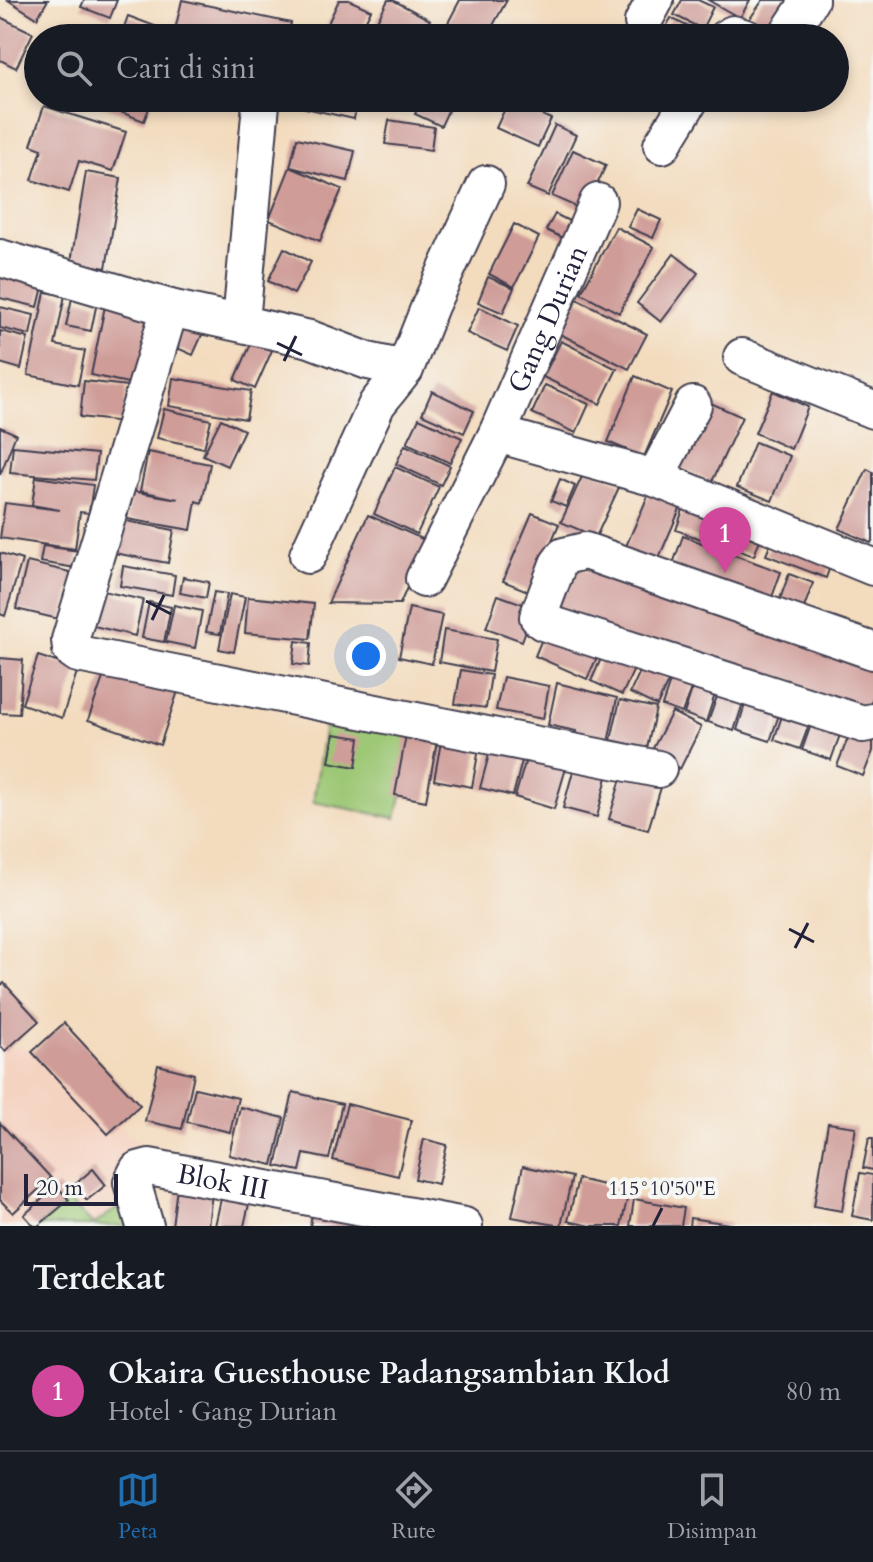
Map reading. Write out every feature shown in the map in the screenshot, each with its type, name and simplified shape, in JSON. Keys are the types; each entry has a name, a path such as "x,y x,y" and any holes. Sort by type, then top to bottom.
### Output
{"street":[{"path":"794,24 810,0"},
{"path":"241,322 260,112"},
{"path":"662,145 682,112"},
{"path":"308,555 377,404 405,369 486,184"},
{"name":"Gang Durian","path":"424,579 497,434 598,202"},
{"path":"0,258 170,308 310,339 368,361 405,369"},
{"path":"170,308 70,640 71,649 78,654 658,769"},
{"path":"742,357 873,410"},
{"path":"655,478 693,405"},
{"path":"497,434 655,478 873,567"},
{"path":"873,651 585,551 564,556 558,564 538,617 543,622 863,724 873,722"},
{"name":"Blok III","path":"145,1226 132,1182 138,1170 149,1167 464,1226"}],"shaded area":[{"path":"0,1043 48,1054 143,1148 119,1178 132,1198 93,1225 68,1201 39,1226 0,1226"}],"green space":[{"path":"326,718 415,736 396,818 313,802"},
{"path":"132,1198 149,1226 39,1226 68,1200 93,1225"}],"building":[{"path":"8,0 48,0 37,18"},
{"path":"84,0 117,0 110,18 81,7"},
{"path":"182,0 291,23 291,24 176,24"},
{"path":"339,0 349,0 371,10 364,24 328,24"},
{"path":"388,0 430,20 428,24 375,24"},
{"path":"460,0 507,0 494,24 447,24"},
{"path":"682,0 698,0 713,7 704,24 692,24 674,15"},
{"path":"708,0 750,0 740,18"},
{"path":"763,0 796,0 784,24 755,24 749,20"},
{"path":"128,16 149,24 125,24"},
{"path":"0,17 24,29 24,52 16,68 0,60"},
{"path":"671,18 683,24 668,24"},
{"path":"42,112 63,112 126,132 113,171 79,161 69,192 32,180 42,149 31,145"},
{"path":"120,112 148,112 144,121"},
{"path":"323,112 355,112 354,119"},
{"path":"416,112 448,112 441,126"},
{"path":"503,112 536,112 551,119 538,147 496,128"},
{"path":"389,120 434,127 431,150 385,144"},
{"path":"555,125 576,135 548,196 527,187"},
{"path":"297,138 355,151 348,181 290,167"},
{"path":"573,150 606,165 585,211 552,196"},
{"path":"290,167 342,189 320,241 269,220"},
{"path":"86,172 121,178 106,268 71,262"},
{"path":"637,209 661,220 653,238 628,227"},
{"path":"555,214 579,226 571,242 546,230"},
{"path":"514,224 539,237 514,287 489,274"},
{"path":"616,227 654,247 619,313 581,293"},
{"path":"284,248 311,262 294,294 268,281"},
{"path":"674,254 698,273 661,322 637,303"},
{"path":"0,271 44,282 38,307 0,298"},
{"path":"488,277 514,288 503,313 478,302"},
{"path":"45,292 65,295 55,345 85,351 78,385 28,375"},
{"path":"72,298 97,302 91,331 66,326"},
{"path":"577,299 647,334 629,369 560,334"},
{"path":"106,301 152,310 137,385 91,375"},
{"path":"0,307 34,315 30,335 0,328"},
{"path":"479,307 518,326 507,351 467,333"},
{"path":"180,317 205,328 193,355 168,344"},
{"path":"257,330 277,339 255,389 235,380"},
{"path":"0,331 28,338 21,369 0,363"},
{"path":"561,341 617,369 600,404 543,377"},
{"path":"635,376 672,392 644,457 608,442"},
{"path":"173,378 251,391 246,419 169,406"},
{"path":"84,381 127,386 123,422 80,417"},
{"path":"545,385 589,404 576,433 532,413"},
{"path":"432,391 474,411 464,433 422,414"},
{"path":"773,391 808,407 791,449 755,433"},
{"path":"704,400 742,417 712,482 675,465"},
{"path":"164,409 211,420 204,448 157,438"},
{"path":"419,418 462,438 450,463 407,443"},
{"path":"221,419 244,430 227,466 203,455"},
{"path":"0,427 16,434 0,475"},
{"path":"755,442 790,456 772,501 737,487"},
{"path":"405,445 450,466 441,485 396,464"},
{"path":"13,446 97,454 94,480 10,473"},
{"path":"148,452 210,464 202,503 196,501 191,530 127,519 131,491 178,499 140,491"},
{"path":"395,467 439,487 417,534 374,514"},
{"path":"586,468 621,483 596,537 561,522"},
{"path":"867,469 873,472 871,543 839,529"},
{"path":"36,477 93,485 89,513 80,512 75,549 0,538 5,503 60,510 32,505"},
{"path":"560,479 575,486 566,507 551,501"},
{"path":"651,489 683,502 655,567 623,553"},
{"path":"686,501 720,513 709,542 676,530"},
{"path":"532,513 559,524 530,592 503,581"},
{"path":"368,515 427,541 400,604 328,603"},
{"path":"725,517 763,531 754,556 716,542"},
{"path":"120,520 174,530 168,563 114,553"},
{"path":"775,533 834,555 826,578 766,555"},
{"path":"683,536 781,572 767,611 669,575"},
{"path":"43,546 79,551 76,568 40,562"},
{"path":"0,553 22,560 5,616 0,614"},
{"path":"27,562 74,573 63,620 16,609"},
{"path":"564,563 873,663 873,697 866,718 547,615"},
{"path":"123,566 175,575 172,595 120,586"},
{"path":"789,574 813,583 798,624 774,616"},
{"path":"183,577 209,582 206,598 180,593"},
{"path":"94,589 143,600 135,636 86,624"},
{"path":"214,592 227,594 220,634 206,632"},
{"path":"230,594 245,597 234,652 219,649"},
{"path":"498,595 534,608 522,641 486,628"},
{"path":"248,597 314,604 310,639 245,633"},
{"path":"149,602 171,607 164,642 142,638"},
{"path":"174,605 202,611 195,648 166,642"},
{"path":"409,608 442,615 432,664 399,657"},
{"path":"546,629 599,653 587,679 535,656"},
{"path":"444,630 497,639 491,672 439,662"},
{"path":"296,641 311,643 309,666 293,664"},
{"path":"604,652 635,667 622,695 591,681"},
{"path":"38,656 78,669 62,718 22,704"},
{"path":"0,658 23,660 19,714 0,713"},
{"path":"108,664 179,688 160,745 88,720"},
{"path":"642,667 669,680 657,706 630,693"},
{"path":"461,670 491,675 486,708 455,704"},
{"path":"672,676 693,683 682,713 662,706"},
{"path":"503,677 549,686 543,719 496,710"},
{"path":"557,683 617,698 608,743 575,736 576,731 548,725"},
{"path":"694,683 716,691 706,722 684,714"},
{"path":"719,691 744,700 734,731 708,722"},
{"path":"747,698 781,709 770,741 737,730"},
{"path":"620,700 656,708 647,748 611,740"},
{"path":"784,710 811,719 800,749 774,740"},
{"path":"672,712 701,727 680,769 650,754"},
{"path":"813,719 842,729 831,760 802,750"},
{"path":"408,724 439,730 426,801 395,795"},
{"path":"443,731 481,738 472,787 434,780"},
{"path":"850,733 873,741 873,751 863,776 837,766"},
{"path":"334,734 360,738 356,767 329,762"},
{"path":"493,740 525,749 513,796 480,788"},
{"path":"529,749 568,761 554,809 515,797"},
{"path":"576,760 609,769 597,817 563,808"},
{"path":"624,769 663,781 648,830 609,819"},
{"path":"4,983 39,1021 5,1051 0,1045 0,986"},
{"path":"64,1023 140,1105 108,1134 32,1052"},
{"path":"158,1065 194,1074 182,1129 145,1121"},
{"path":"195,1088 238,1098 230,1132 187,1122"},
{"path":"293,1092 342,1104 329,1159 304,1154 300,1171 276,1166"},
{"path":"347,1104 411,1120 398,1176 333,1160"},
{"path":"240,1107 284,1118 273,1165 229,1155"},
{"path":"0,1123 51,1178 13,1213 0,1200"},
{"path":"828,1123 856,1127 842,1211 814,1206"},
{"path":"869,1138 873,1138 873,1170 863,1168"},
{"path":"424,1139 447,1145 438,1184 415,1179"},
{"path":"523,1166 572,1177 561,1226 512,1217"},
{"path":"93,1169 106,1185 87,1200 74,1185"},
{"path":"860,1173 873,1175 873,1220 852,1216"},
{"path":"178,1179 213,1184 208,1226 172,1226"},
{"path":"578,1179 629,1191 621,1226 591,1226 568,1221"},
{"path":"224,1185 252,1191 244,1226 215,1226"},
{"path":"57,1186 69,1200 34,1226 24,1215"},
{"path":"634,1199 684,1208 681,1226 630,1226"},
{"path":"314,1202 357,1210 354,1226 310,1226"},
{"path":"690,1218 730,1224 730,1226 689,1226"}],"place":[{"name":"Okaira Guesthouse Padangsambian Klod","path":"725,573"}]}
